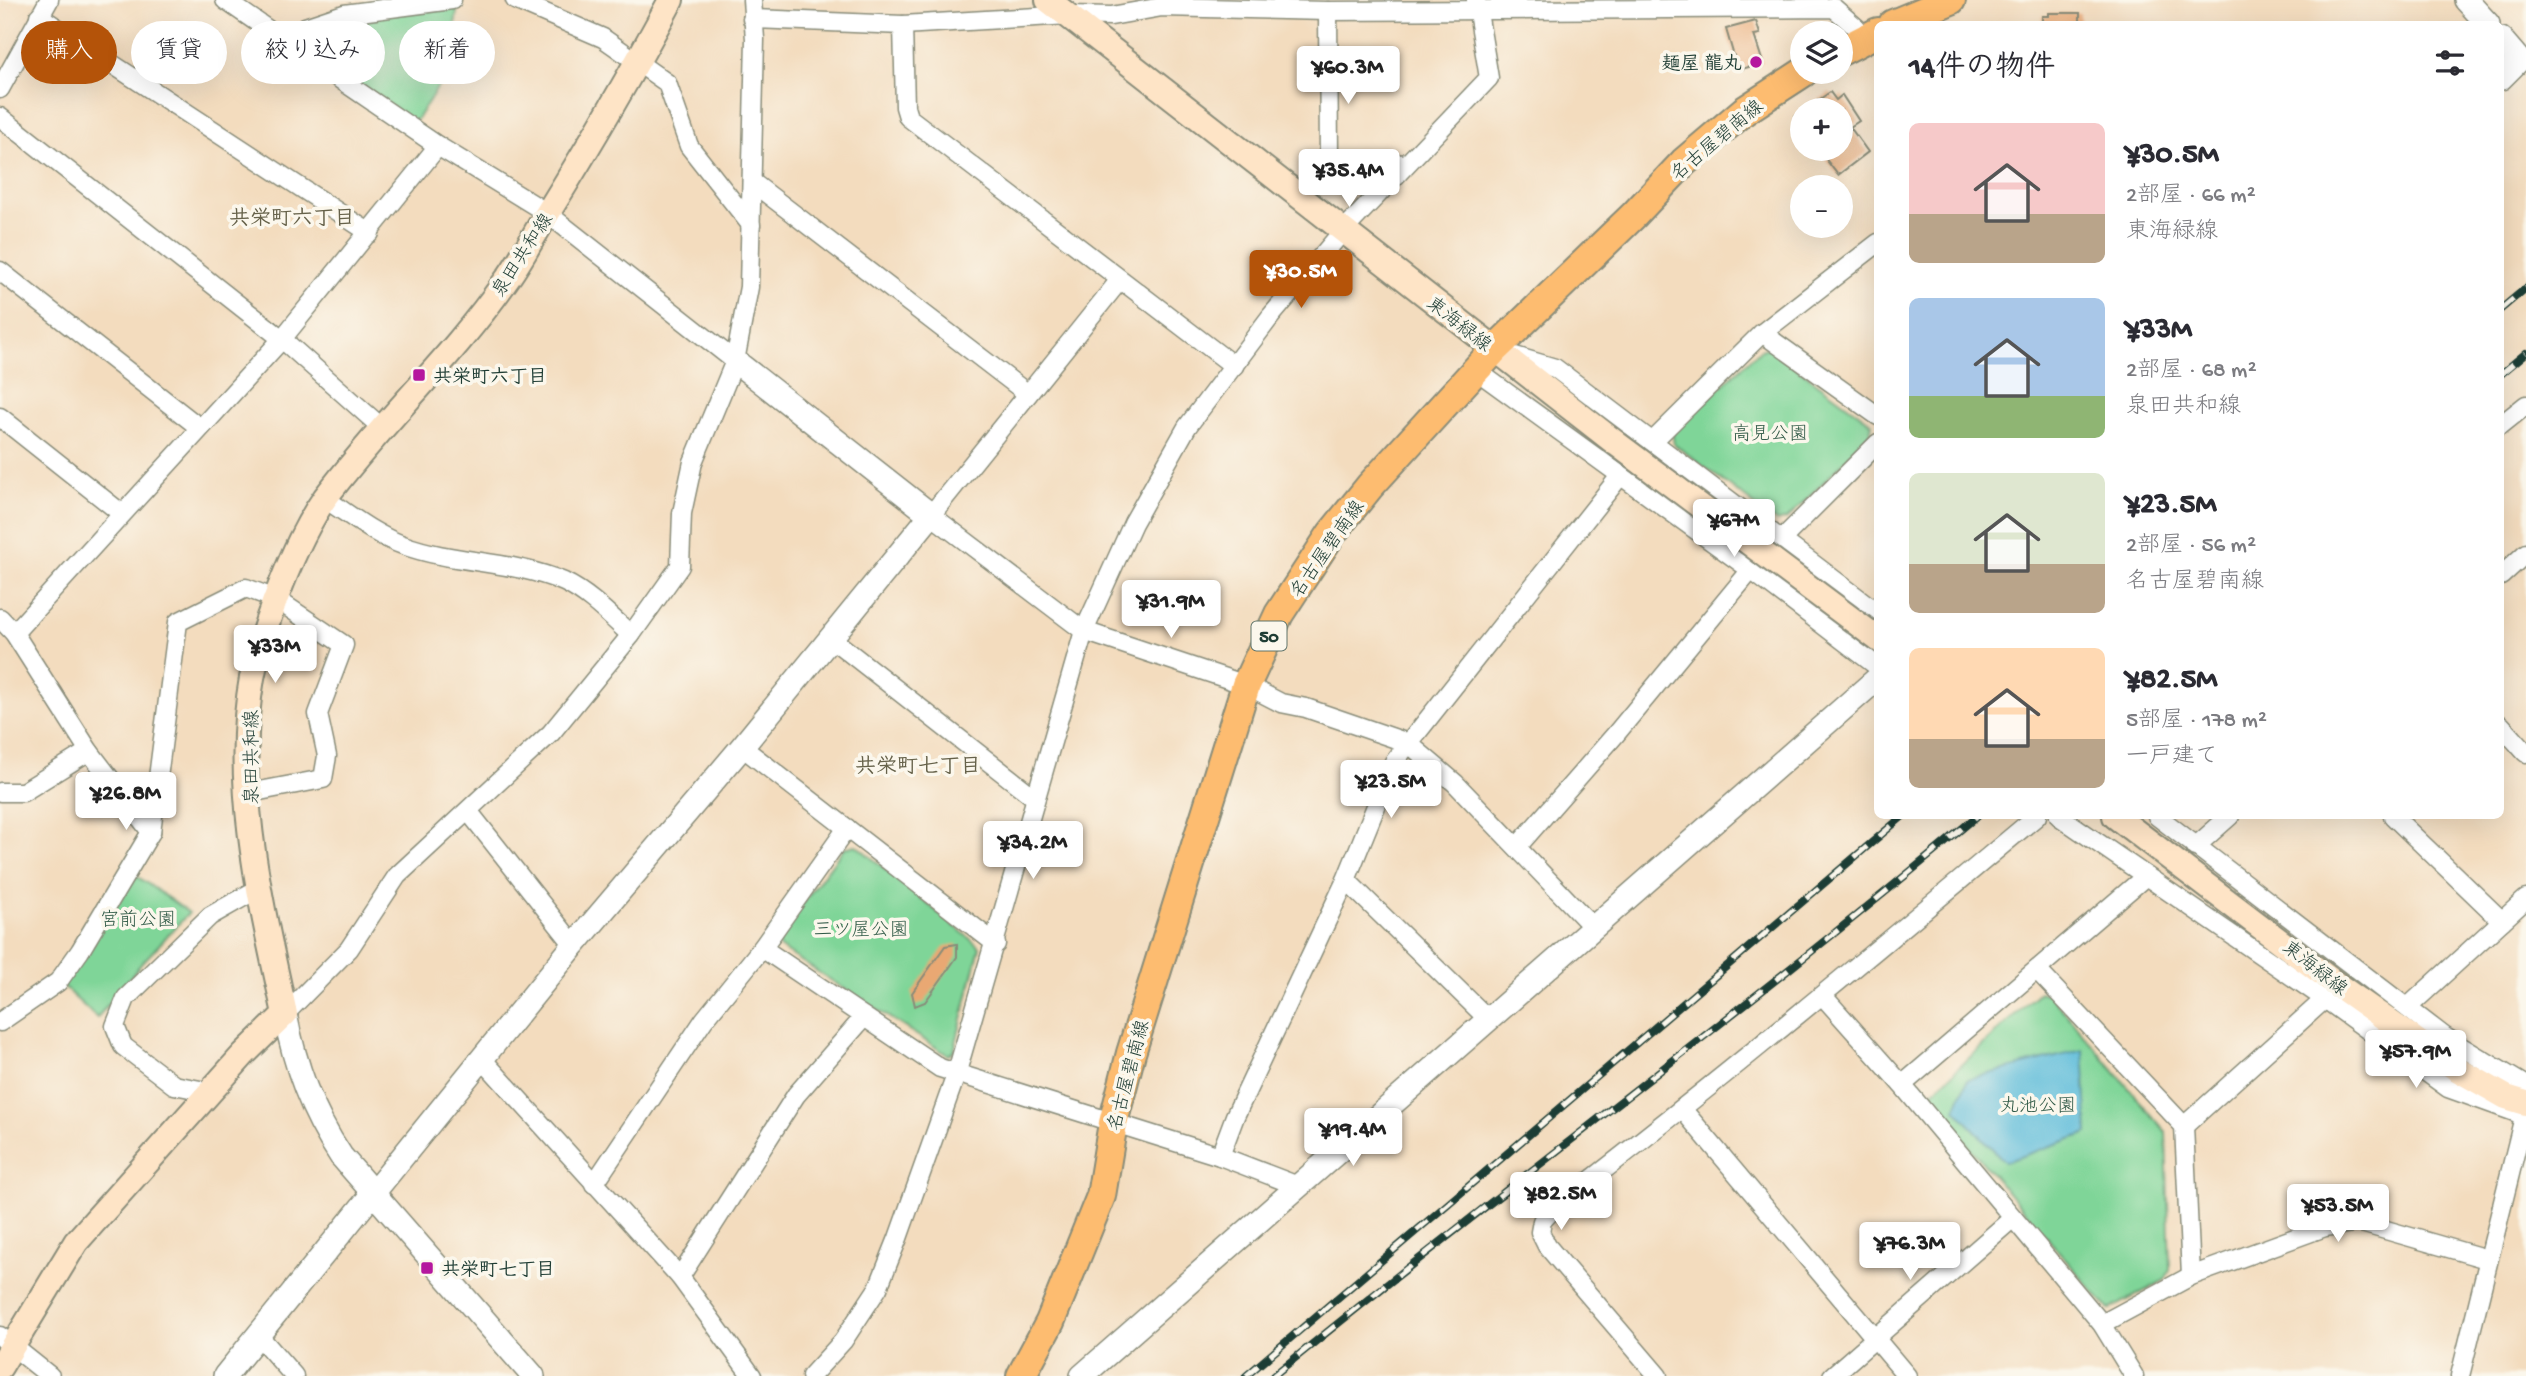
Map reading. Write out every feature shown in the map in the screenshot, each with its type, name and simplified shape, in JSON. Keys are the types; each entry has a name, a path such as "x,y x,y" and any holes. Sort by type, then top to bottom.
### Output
{"main road":[{"name":"泉田共和線","path":"285,1014 261,887 246,752 252,679 276,599 296,546 325,499 360,458 381,427 506,282 590,148 671,0"},
{"path":"1900,21 1951,0"},
{"name":"東海緑線","path":"1058,7 1342,232 1485,360 1617,444 1874,636"},
{"path":"1853,44 1872,34"},
{"name":"名古屋碧南線","path":"1021,1376 1050,1322 1101,1196 1113,1124 1131,1053 1246,685 1279,614 1332,533 1370,486 1485,360 1634,215 1684,162 1744,110 1790,81"},
{"name":"東海緑線","path":"2119,819 2336,984 2455,1068 2506,1097 2525,1112"},
{"path":"4,1350 76,1242 285,1014"}],"street":[{"path":"0,89 49,0"},
{"path":"225,0 255,21"},
{"path":"323,21 344,14 452,0"},
{"path":"515,0 603,38 667,83 689,146 751,225"},
{"path":"2466,0 2485,21"},
{"path":"811,1376 843,1341 878,1288 956,1075 996,944 1084,631 1133,523 1187,427 1234,366 1342,232 1489,78 1477,4"},
{"path":"533,1376 341,1156 323,1129 302,1083 285,1014 349,949 397,876 551,733 631,635 680,566 682,513 693,462 735,361 749,287 755,39 752,10 903,25 1058,7 1111,16 1162,7 1328,11 1477,4 1834,8 1872,34"},
{"path":"1328,11 1329,160 1406,164"},
{"path":"39,16 370,233"},
{"path":"903,25 905,107 908,117 1119,281 1234,366"},
{"path":"2504,41 2523,57 2504,75"},
{"path":"347,84 438,146 547,213 931,515 1084,631 1246,685 1281,703 1306,708 1408,743 1455,783 1594,928"},
{"path":"0,117 282,339 381,427"},
{"path":"14,633 282,339 438,146"},
{"path":"752,182 1028,394"},
{"path":"1652,442 1762,333 1874,246"},
{"path":"0,271 200,428"},
{"path":"225,1376 574,945 832,639 1119,281"},
{"path":"1762,333 1874,413"},
{"path":"1485,360 1555,368 1874,610"},
{"path":"1485,360 1524,402 1619,476 1751,570 1874,664"},
{"path":"2504,423 2526,405"},
{"path":"0,417 121,513"},
{"path":"1517,847 1615,735 1751,570 1874,447"},
{"path":"1220,1156 1235,1116 1346,880 1394,762 1619,476"},
{"path":"325,499 400,545 474,563 534,572 564,583 584,594 631,635"},
{"path":"2504,573 2526,553"},
{"path":"0,1022 58,982 80,951 151,832 178,622 246,588 276,599 344,645 318,714 327,756 323,779 249,793"},
{"path":"0,618 14,633 89,751 151,832"},
{"path":"832,639 1035,798"},
{"path":"1082,1376 1874,682"},
{"path":"2504,728 2526,753"},
{"path":"743,747 996,944"},
{"path":"0,792 23,792 89,751"},
{"path":"469,812 574,945"},
{"path":"1658,1376 1547,1246 1540,1231 1542,1221 1552,1210 1683,1110 1823,996 2033,819"},
{"path":"2063,819 2325,999 2448,1088 2525,1112 2459,1376"},
{"path":"2161,819 2445,1037 2526,1086"},
{"path":"2195,847 2228,819"},
{"path":"2396,819 2501,920"},
{"path":"594,1184 704,1020 762,948 847,828"},
{"path":"1902,1085 2146,876"},
{"path":"1346,880 1489,1020"},
{"path":"211,1092 174,1085 123,1046 115,1026 126,998 210,916 261,887"},
{"path":"2407,1007 2526,899"},
{"path":"762,948 940,1068 1220,1156 1298,1186"},
{"path":"2037,970 2184,1126 2191,1276"},
{"path":"1823,996 1902,1085 2102,1324 2134,1376"},
{"path":"2184,1126 2325,999"},
{"path":"680,1277 796,1095 864,1017"},
{"path":"483,1060 680,1277 752,1376"},
{"path":"1683,1110 1907,1376"},
{"path":"1832,1376 2013,1218"},
{"path":"2102,1324 2191,1276 2325,1227 2358,1222 2487,1259"},
{"path":"258,1335 294,1376"},
{"path":"4,1350 50,1376"}],"green space":[{"path":"459,0 456,21 399,21 399,84 440,84 411,128 347,84 385,84 385,21 339,21"},
{"name":"高見公園","path":"1768,347 1872,423 1870,435 1787,519 1777,522 1674,444 1672,432 1759,351"},
{"name":"三ツ屋公園","path":"856,845 980,947 954,1051 948,1055 779,947 777,938 844,848"},
{"name":"宮前公園","path":"128,870 189,913 141,964 97,1018 58,982"},
{"name":"丸池公園","path":"2039,992 2050,995 2166,1132 2170,1270 2165,1280 2109,1310 1929,1100 1933,1092"}],"water":[{"path":"2083,1050 2088,1133 2005,1162 1955,1109 1968,1079"}],"building":[{"path":"2049,13 2080,13 2080,21 2042,21 2042,16 2049,16"},
{"path":"1756,21 1760,34 1754,35 1763,63 1738,70 1726,29"},
{"path":"1830,92 1834,98 1821,98"},
{"path":"1853,112 1859,121 1853,125"},
{"path":"1853,131 1868,152 1838,175 1827,161 1853,161"},
{"path":"957,944 957,957 925,1002 915,1006 912,993 945,946"}],"railway":[{"path":"2504,306 2526,288"},
{"path":"2504,371 2526,353"},
{"path":"1246,1376 1899,819"},
{"path":"1273,1376 1803,958 1973,819"}],"place":[{"name":"麺屋 龍丸","path":"1756,62"},
{"name":"共栄町六丁目","path":"419,375"},
{"name":"共栄町七丁目","path":"427,1268"}],"district":[{"name":"共栄町六丁目","path":"292,217"},
{"name":"共栄町七丁目","path":"918,765"}]}
